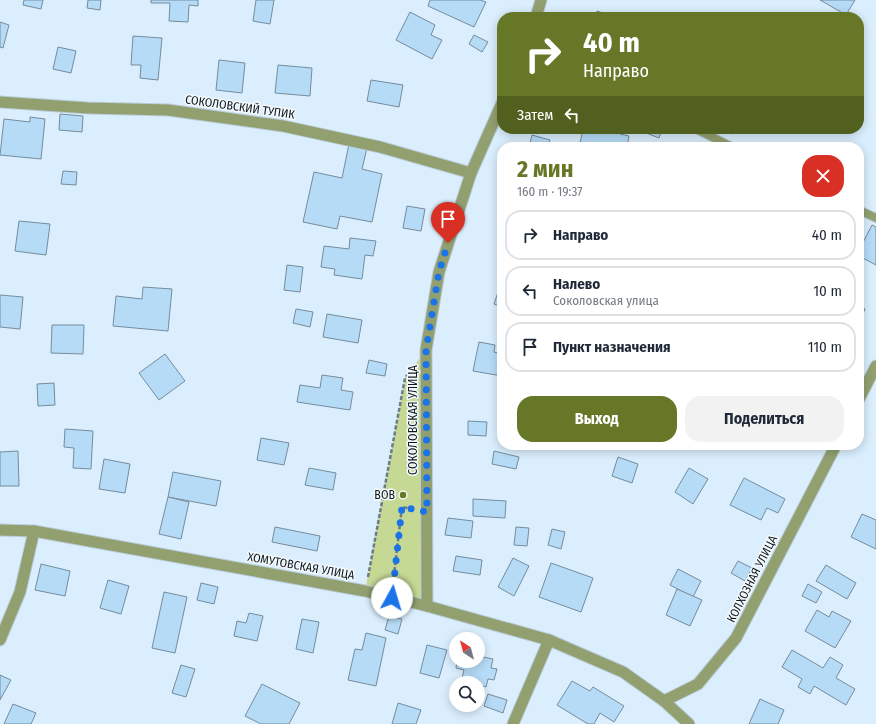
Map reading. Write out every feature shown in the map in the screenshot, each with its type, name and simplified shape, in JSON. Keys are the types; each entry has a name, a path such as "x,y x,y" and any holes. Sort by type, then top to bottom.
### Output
{"street":[{"path":"537,12 541,0"},
{"name":"СОКОЛОВСКИЙ ТУПИК","path":"0,102 88,108 168,110 283,126 380,147 471,173"},
{"name":"СОКОЛОВСКАЯ УЛИЦА","path":"427,606 426,350 439,272 471,173 497,114"},
{"path":"864,389 876,366"},
{"name":"КОЛХОЗНАЯ УЛИЦА","path":"664,701 698,684 736,638 833,450"},
{"name":"ХОМУТОВСКАЯ УЛИЦА","path":"0,530 34,531 365,591 427,606 549,640 623,672 664,701 689,724"},
{"path":"0,640 20,592 34,531"},
{"path":"513,724 549,640"}],"lane":[{"path":"706,134 722,142"},
{"path":"864,212 876,218"}],"path":[{"path":"365,591 405,378 426,350"},
{"path":"392,598 402,507 427,512"}],"green space":[{"path":"426,350 427,606 365,591 405,378"}],"building":[{"path":"24,0 43,0 41,9 23,5"},
{"path":"88,0 101,0 100,10 87,8"},
{"path":"151,0 198,0 198,6 189,5 188,22 169,21 170,3 151,3"},
{"path":"256,0 274,0 270,24 253,21"},
{"path":"430,0 480,0 486,2 474,27 428,6"},
{"path":"820,0 855,0 848,12 841,12"},
{"path":"410,12 435,25 431,35 442,40 432,59 396,40"},
{"path":"0,22 9,25 3,48 0,47"},
{"path":"474,35 488,42 482,52 469,44"},
{"path":"133,36 162,38 158,80 140,78 141,65 131,65"},
{"path":"58,47 76,51 71,73 53,69"},
{"path":"219,60 245,63 242,93 216,90"},
{"path":"278,65 312,68 310,96 275,93"},
{"path":"371,80 403,85 399,107 367,101"},
{"path":"60,114 83,116 82,132 59,130"},
{"path":"30,117 45,119 41,159 0,155 4,119 30,122"},
{"path":"582,134 620,134 629,136 628,142 580,142"},
{"path":"649,134 660,134 659,138"},
{"path":"532,135 550,140 549,142 530,142"},
{"path":"349,144 367,148 362,169 382,174 372,222 340,216 337,229 303,222 314,172 342,178"},
{"path":"63,171 77,172 76,185 61,184"},
{"path":"407,206 425,209 421,231 403,228"},
{"path":"19,221 50,224 46,255 15,251"},
{"path":"872,225 876,227 876,265 864,259 864,240"},
{"path":"350,238 376,241 373,256 365,255 362,279 334,275 335,269 321,267 324,246 349,249"},
{"path":"287,265 303,267 300,292 284,290"},
{"path":"143,287 172,289 168,331 113,326 116,296 142,299"},
{"path":"0,295 23,297 20,329 0,327"},
{"path":"497,295 497,305 494,304"},
{"path":"296,309 313,312 310,327 293,323"},
{"path":"327,314 362,320 358,343 323,337"},
{"path":"52,325 84,325 83,354 51,353"},
{"path":"479,342 495,345 494,352 497,353 497,375 473,371"},
{"path":"165,354 185,381 159,400 139,373"},
{"path":"369,360 387,364 385,376 366,373"},
{"path":"322,375 343,378 341,390 353,392 350,410 297,402 300,385 320,388"},
{"path":"54,383 55,405 38,406 37,384"},
{"path":"468,421 487,422 486,436 468,435"},
{"path":"65,429 93,431 91,469 73,468 74,448 64,447"},
{"path":"261,438 289,443 284,465 257,460"},
{"path":"18,451 19,486 0,486 0,452"},
{"path":"494,451 519,457 516,469 492,464"},
{"path":"618,457 638,464 632,483 612,476"},
{"path":"104,459 130,464 125,493 99,489"},
{"path":"309,468 336,473 333,490 305,485"},
{"path":"689,468 708,479 693,504 675,492"},
{"path":"173,472 221,481 216,506 168,497"},
{"path":"744,478 785,499 778,513 767,508 761,520 730,505"},
{"path":"168,497 189,502 181,539 159,534"},
{"path":"473,499 506,501 505,518 473,516"},
{"path":"862,514 876,520 876,549 851,537"},
{"path":"448,518 473,521 471,538 445,535"},
{"path":"275,527 320,536 317,551 272,542"},
{"path":"516,527 529,528 527,546 514,545"},
{"path":"552,529 565,532 561,549 548,545"},
{"path":"456,556 482,560 480,575 453,571"},
{"path":"513,558 529,566 514,596 498,587"},
{"path":"738,561 752,568 745,581 731,573"},
{"path":"551,563 593,578 581,612 539,597"},
{"path":"41,564 70,571 65,596 35,590"},
{"path":"826,565 856,583 847,599 816,581"},
{"path":"678,569 701,581 693,597 670,585"},
{"path":"108,580 129,586 121,614 100,608"},
{"path":"201,583 218,587 214,604 197,600"},
{"path":"808,584 822,592 816,603 802,596"},
{"path":"677,589 702,600 690,626 666,615"},
{"path":"164,592 187,597 175,653 152,648"},
{"path":"817,610 829,617 832,611 851,621 835,648 805,631"},
{"path":"249,613 263,616 257,641 234,636 237,621 246,623"},
{"path":"389,616 402,619 398,634 385,630"},
{"path":"302,619 319,622 313,653 296,649"},
{"path":"366,633 386,638 376,686 348,680 355,649 362,650"},
{"path":"427,645 447,650 439,678 420,673"},
{"path":"792,650 823,668 830,657 843,665 836,678 855,689 846,705 814,686 810,694 798,687 802,679 782,667"},
{"path":"485,657 493,659 491,668 497,669 494,680 488,679 486,687 485,676 462,676 464,670 456,668 485,668"},
{"path":"181,665 195,669 186,697 172,693"},
{"path":"0,675 11,680 0,700"},
{"path":"572,681 590,691 593,687 624,706 614,722 600,713 594,724 588,724 557,705"},
{"path":"262,684 300,703 289,724 261,724 245,716"},
{"path":"488,694 507,700 503,713 485,706"},
{"path":"760,699 784,710 778,724 749,724"},
{"path":"398,703 421,710 416,724 392,724"},
{"path":"13,704 36,713 31,724 4,724"}],"place":[{"name":"ВОВ","path":"403,495"}],"route":[{"path":"392,598 402,507 427,512 426,350 439,272 448,243"}]}
